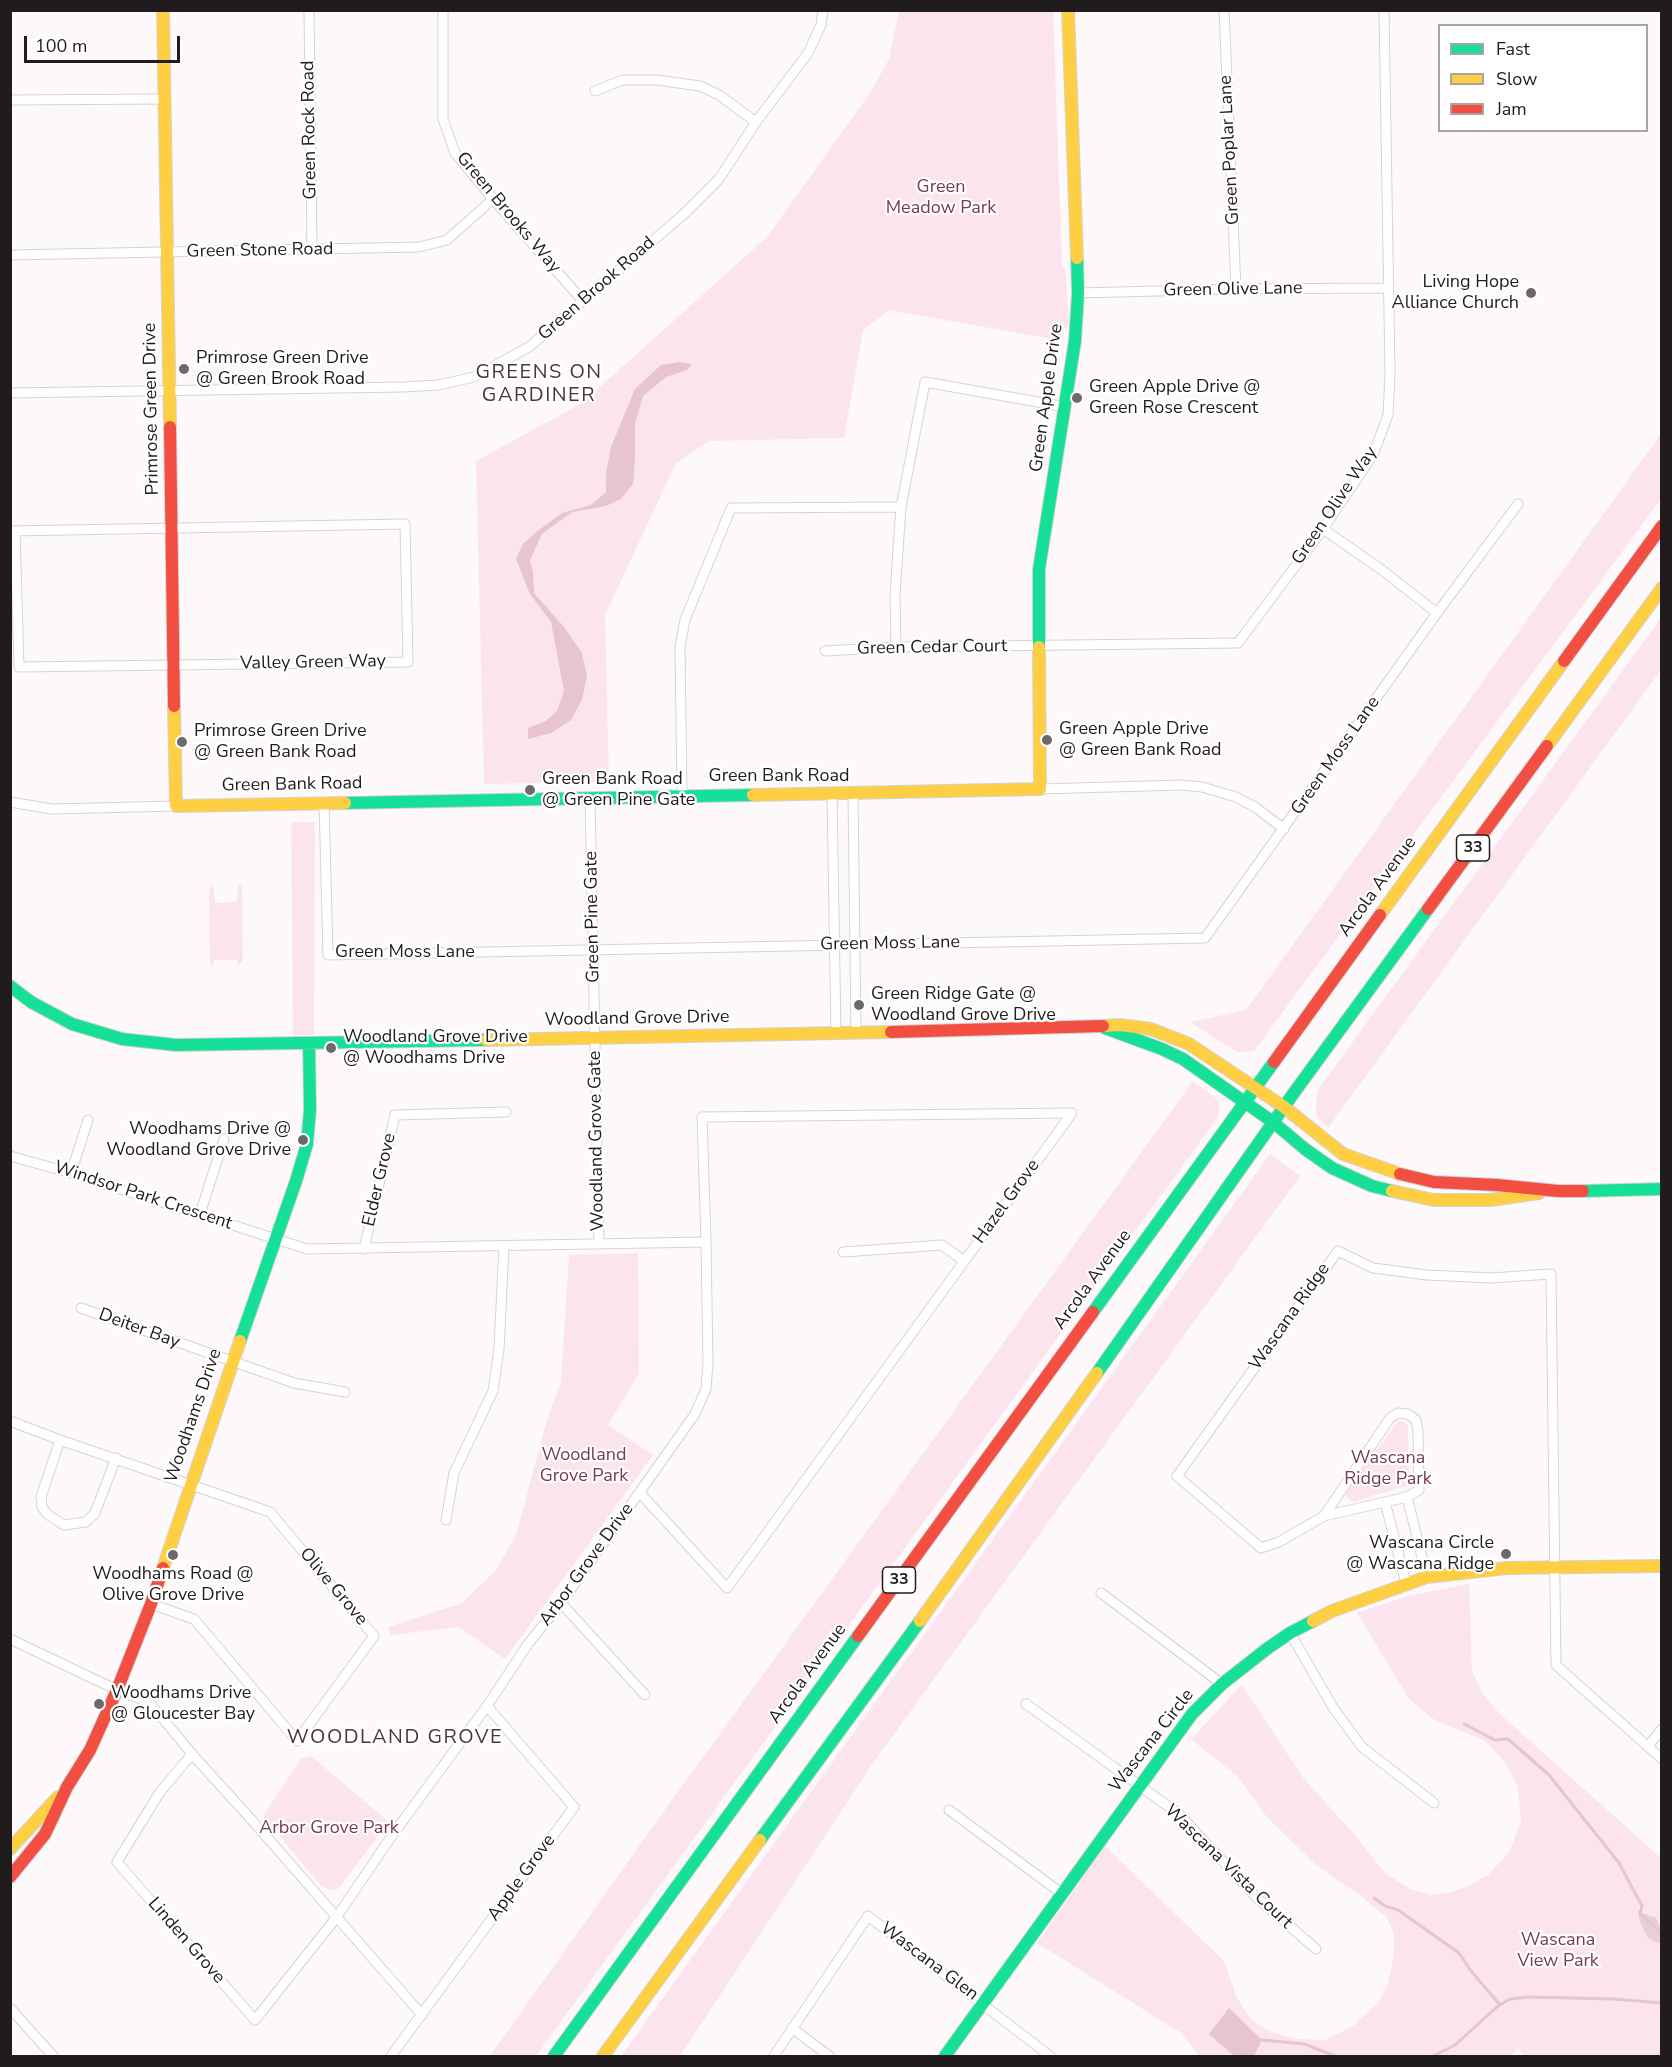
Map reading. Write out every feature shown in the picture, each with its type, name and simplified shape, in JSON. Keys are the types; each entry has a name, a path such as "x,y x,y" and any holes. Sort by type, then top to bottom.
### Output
{"street":[{"name":"Primrose Green Drive","path":"163,10 176,806"},
{"name":"Green Rock Road","path":"309,10 312,249"},
{"name":"Green Brooks Way","path":"442,10 442,119 455,153 583,301"},
{"name":"Green Brook Road","path":"10,393 403,387 447,383 474,376 529,347 684,214 719,179 756,122 808,52 821,25 823,10"},
{"name":"Green Apple Drive","path":"1040,789 1040,569 1066,407 1075,340 1078,293 1068,10"},
{"name":"Green Poplar Lane","path":"1224,10 1236,289"},
{"name":"Green Olive Way","path":"1040,646 1238,643 1323,529 1373,455 1388,415 1390,373 1384,10"},
{"path":"595,91 622,80 657,80 700,86 719,95 756,122"},
{"path":"10,100 165,99"},
{"name":"Green Stone Road","path":"10,255 419,247 447,240 493,199"},
{"name":"Green Olive Lane","path":"1078,293 1388,288"},
{"path":"896,647 895,594 901,507 925,382 1066,407"},
{"name":"Green Moss Lane","path":"324,803 328,955 1205,938 1437,613 1518,504"},
{"path":"682,795 680,647 685,620 731,508 901,507"},
{"name":"Valley Green Way","path":"13,531 20,667 408,662 405,524 171,528"},
{"name":"Arcola Avenue","path":"554,2056 1662,526"},
{"path":"13,531 171,528"},
{"path":"1323,529 1382,570 1437,613"},
{"name":"33","path":"603,2056 956,1570 1273,1122 1662,588"},
{"name":"Green Cedar Court","path":"825,651 896,647 1040,646"},
{"name":"Green Bank Road","path":"10,802 52,809 682,795 853,794 1182,785 1202,787 1236,797 1255,807 1284,829"},
{"path":"832,794 836,1034"},
{"path":"853,794 856,1033"},
{"name":"Green Pine Gate","path":"590,797 595,1037"},
{"name":"Woodland Grove Drive","path":"10,986 31,1002 72,1024 122,1039 176,1046 836,1034 1120,1025 1151,1029 1189,1044 1284,1107 1343,1154 1390,1172 1434,1182 1558,1191"},
{"name":"Woodland Grove Drive","path":"1098,1026 1183,1059 1273,1122 1332,1168 1372,1186 1434,1200 1491,1200 1558,1191"},
{"name":"Woodland Grove Gate","path":"595,1037 599,1244"},
{"name":"Woodhams Drive","path":"10,1877 45,1834 67,1787 90,1750 151,1604 190,1483 307,1144 310,1110 309,1044"},
{"name":"Elder Grove","path":"364,1249 395,1115 506,1112"},
{"name":"Hazel Grove","path":"640,1493 727,1587 1072,1113 702,1117 706,1242"},
{"path":"71,1173 88,1120"},
{"path":"200,1214 224,1139"},
{"name":"Windsor Park Crescent","path":"10,1156 275,1238"},
{"path":"1558,1191 1662,1189"},
{"path":"275,1238 308,1249 706,1242"},
{"name":"Arbor Grove Drive","path":"336,1918 528,1644 561,1603 694,1414 706,1389 708,1363 706,1242"},
{"path":"843,1252 942,1245 964,1261"},
{"path":"446,1520 454,1473 493,1391 500,1349 504,1246"},
{"name":"Wascana Ridge","path":"1324,1516 1390,1418 1398,1413 1408,1414 1416,1420 1419,1490 1407,1497 1324,1516 1279,1542 1261,1548 1177,1476 1338,1251 1373,1268 1427,1275 1491,1278 1551,1274 1555,1566"},
{"name":"Deiter Bay","path":"81,1308 294,1383 345,1392"},
{"path":"10,1421 190,1483"},
{"path":"60,1440 41,1497 42,1507 53,1520 64,1526 86,1522 95,1514 116,1458"},
{"name":"Olive Grove","path":"151,1604 194,1619 297,1741 374,1636 270,1512 190,1483"},
{"path":"1407,1497 1427,1577"},
{"path":"1385,1502 1406,1583"},
{"path":"1555,1566 1556,1665 1662,1759"},
{"name":"Wascana Circle","path":"945,2056 1181,1728 1222,1684 1290,1634 1332,1611 1427,1577 1474,1570 1555,1566 1662,1566"},
{"path":"1101,1593 1222,1684"},
{"path":"561,1603 645,1695"},
{"path":"1290,1634 1334,1709 1362,1747 1434,1803"},
{"path":"10,1639 117,1690 149,1702 422,2015"},
{"name":"Wascana Vista Court","path":"1026,1704 1179,1815 1256,1897 1316,1949"},
{"name":"Apple Grove","path":"392,2056 574,1807 486,1706"},
{"path":"1648,1746 1662,1729"},
{"name":"Linden Grove","path":"192,1754 160,1792 117,1862 255,2020 336,1918"},
{"name":"Woodhams Drive","path":"10,1849 67,1787"},
{"path":"949,1810 1061,1893"},
{"name":"Wascana Glen","path":"774,2056 868,1916 983,2004"},
{"path":"983,2004 1050,2056"},
{"path":"10,2008 53,2056"},
{"path":"792,2028 829,2056"}],"green space":[{"name":"Green Meadow Park","path":"899,11 1053,11 1062,265 1066,272 1069,325 1064,330 1062,341 890,310 863,330 844,438 709,441 676,463 605,615 609,782 484,784 476,461 582,403 767,237 870,93 889,59"},
{"path":"1661,434 1661,499 1254,1051 1237,1052 1190,1022 1246,1010"},
{"path":"1661,618 1661,670 1328,1128 1316,1116 1317,1091"},
{"path":"291,822 315,822 314,1035 293,1035"},
{"path":"238,884 242,887 243,961 238,965 237,960 214,960 214,966 212,966 210,962 209,889 213,885 215,903 237,902"},
{"path":"1193,1081 1220,1101 1218,1117 536,2056 490,2056 664,1811"},
{"path":"1270,1154 1300,1176 873,1763 680,2056 621,2056"},
{"name":"Woodland Grove Park","path":"638,1253 639,1373 608,1425 653,1455 505,1659 459,1627 390,1635 388,1627 462,1603 496,1570 516,1535 547,1420 561,1382 569,1255"},
{"name":"Wascana Ridge Park","path":"1398,1421 1408,1425 1409,1481 1406,1486 1353,1502 1347,1498 1346,1492"},
{"name":"Wascana View Park","path":"1469,1584 1472,1670 1482,1693 1500,1714 1661,1858 1661,2056 1523,2056 1518,2048 1510,2056 1199,2056 1181,2033 1037,1943 1105,1846 1224,1961 1237,1998 1250,2018 1270,2032 1296,2039 1326,2040 1354,2025 1379,2002 1388,1983 1394,1955 1394,1934 1387,1918 1361,1896 1316,1865 1266,1816 1238,1777 1191,1739 1242,1685 1304,1779 1355,1835 1385,1873 1410,1889 1432,1895 1466,1887 1488,1875 1510,1851 1521,1820 1518,1787 1504,1761 1485,1741 1433,1719 1409,1699 1357,1613 1408,1596"},
{"name":"Arbor Grove Park","path":"311,1756 389,1822 338,1889 331,1890 322,1887 263,1816 301,1759"}],"shaded area":[{"path":"679,362 692,364 687,370 666,377 643,396 635,424 633,484 621,499 606,506 573,512 558,522 542,534 530,560 534,593 564,627 582,653 587,676 582,700 571,720 551,733 528,739 528,728 546,721 557,711 564,691 551,622 530,594 516,559 523,544 539,530 562,513 591,505 606,492 606,473 611,447 635,389 661,365"},
{"path":"1638,1911 1656,1918 1661,1928 1661,1941 1657,1943 1648,1938 1640,1922"},
{"path":"1229,2008 1262,2040 1254,2056 1234,2056 1209,2034"}],"waterway":[{"path":"1464,1724 1495,1740 1508,1739 1549,1775 1619,1863 1642,1906 1640,1914 1662,1936"},
{"path":"1374,1898 1385,1906 1398,1910 1459,1953 1500,2005"},
{"path":"1433,2056 1455,2045 1498,2006 1510,1999 1529,1997 1613,1999 1662,2003"},
{"path":"1262,2040 1304,2044 1335,2056"}],"traffic: fast":[{"path":"1039,647 1039,569 1075,341 1078,293 1077,258"},
{"path":"345,803 753,795"},
{"path":"1097,1373 1293,1094 1428,909"},
{"path":"10,986 31,1002 72,1024 122,1039 176,1045 486,1040"},
{"path":"1105,1028 1183,1059 1273,1122 1332,1168 1372,1186 1392,1191"},
{"path":"240,1341 307,1144 310,1110 309,1044"},
{"path":"1093,1312 1274,1062"},
{"path":"1583,1191 1662,1189"},
{"path":"760,1840 920,1621"},
{"path":"945,2056 1192,1714 1222,1684 1268,1648 1313,1621"},
{"path":"554,2056 858,1636"}],"traffic: slow":[{"path":"163,10 170,427"},
{"path":"1068,10 1077,258"},
{"path":"1547,746 1662,588"},
{"path":"753,795 1040,789 1039,647"},
{"path":"1380,915 1564,661"},
{"path":"174,706 176,806 345,803"},
{"path":"1103,1026 1120,1025 1151,1029 1189,1044 1284,1107 1343,1154 1400,1174"},
{"path":"486,1040 891,1032"},
{"path":"1392,1191 1434,1200 1491,1200 1539,1193"},
{"path":"163,1568 240,1341"},
{"path":"920,1621 1097,1373"},
{"path":"1313,1621 1332,1611 1427,1577 1507,1568 1662,1566"},
{"path":"10,1849 58,1797"},
{"path":"603,2056 760,1840"}],"traffic: jam":[{"path":"170,427 174,706"},
{"path":"1564,661 1662,526"},
{"path":"1428,909 1547,746"},
{"path":"1274,1062 1380,915"},
{"path":"891,1032 1103,1026"},
{"path":"1400,1174 1434,1182 1583,1191"},
{"path":"858,1636 1093,1312"},
{"path":"10,1877 45,1834 67,1787 90,1750 117,1690 163,1568"}],"place":[{"name":"Living Hope Alliance Church","path":"1531,293"},
{"name":"Primrose Green Drive @ Green Brook Road","path":"184,369"},
{"name":"Green Apple Drive @ Green Rose Crescent","path":"1077,398"},
{"name":"Green Apple Drive @ Green Bank Road","path":"1047,740"},
{"name":"Primrose Green Drive @ Green Bank Road","path":"182,742"},
{"name":"Green Bank Road @ Green Pine Gate","path":"530,790"},
{"name":"Green Ridge Gate @ Woodland Grove Drive","path":"859,1005"},
{"name":"Woodland Grove Drive @ Woodhams Drive","path":"331,1048"},
{"name":"Woodhams Drive @ Woodland Grove Drive","path":"303,1140"},
{"name":"Wascana Circle @ Wascana Ridge","path":"1506,1554"},
{"name":"Woodhams Road @ Olive Grove Drive","path":"173,1555"},
{"name":"Woodhams Drive @ Gloucester Bay","path":"99,1704"}],"district":[{"name":"GREENS ON GARDINER","path":"539,384"},
{"name":"WOODLAND GROVE","path":"395,1738"}]}
